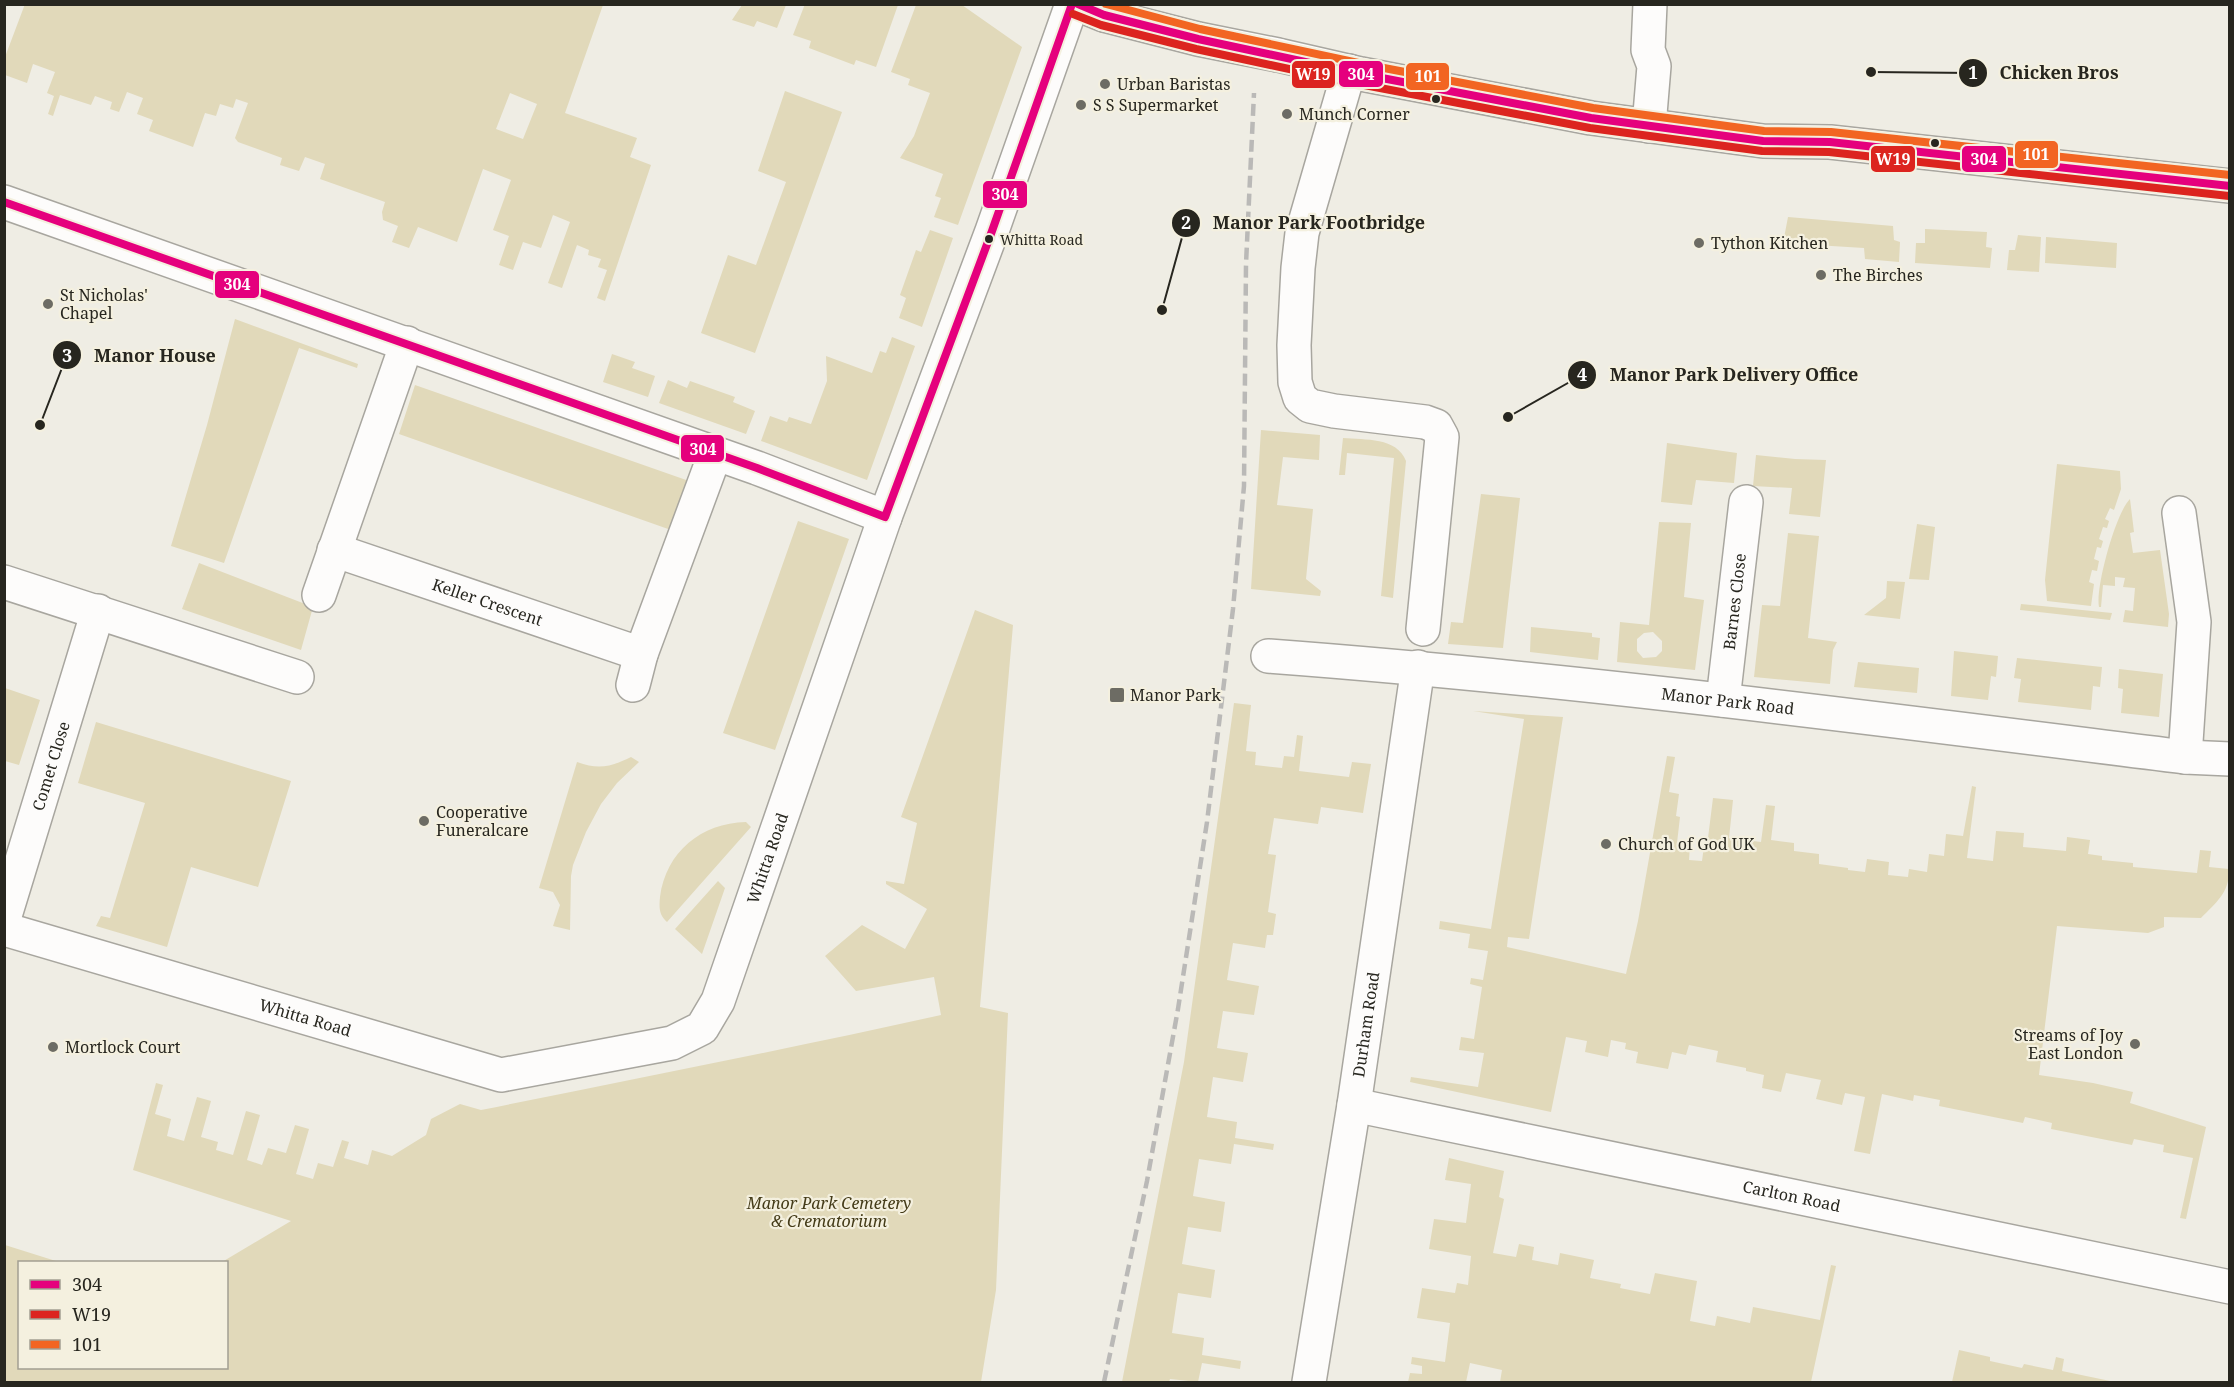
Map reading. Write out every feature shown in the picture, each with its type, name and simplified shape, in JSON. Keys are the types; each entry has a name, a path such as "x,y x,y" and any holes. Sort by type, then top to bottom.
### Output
{"street":[{"name":"Whitta Road","path":"4,929 501,1075 672,1043 702,1028 718,1001 885,517 992,231 1072,4"},
{"path":"1649,126 1654,66 1648,50 1650,4"},
{"path":"1090,10 1198,39 1591,118 1764,141 1830,142 2229,186"},
{"path":"1349,71 1302,233 1298,268 1295,382 1300,398 1310,406 1425,422 1436,426 1442,437 1423,629"},
{"path":"4,202 715,453 885,517"},
{"path":"319,595 407,344"},
{"name":"Keller Crescent","path":"334,550 637,669 715,453"},
{"name":"Barnes Close","path":"1723,700 1746,502"},
{"path":"2179,513 2194,622 2185,757"},
{"path":"4,582 297,676"},
{"name":"Comet Close","path":"4,919 98,611"},
{"name":"Manor Park Road","path":"1268,656 1418,668 1723,700 2185,757 2229,759"},
{"name":"Durham Road","path":"1309,1383 1354,1105 1418,668"},
{"name":"Carlton Road","path":"1354,1105 2229,1287"}],"green space":[{"path":"25,4 603,5 565,113 637,138 630,157 651,165 605,301 597,298 607,270 598,267 601,259 588,255 589,250 577,245 562,288 548,283 570,222 553,215 541,248 523,242 513,270 499,265 509,236 493,230 511,180 483,169 457,242 418,227 409,248 392,242 398,226 383,220 382,212 385,202 320,179 325,164 305,157 299,171 280,165 282,158 238,142 235,138 248,103 236,99 233,108 220,104 216,116 205,113 193,147 149,131 153,120 137,114 143,98 127,92 119,112 110,109 112,102 95,96 91,105 60,95 53,116 48,114 54,96 47,93 55,72 33,64 27,83 5,75 5,57","holes":["510,93 537,104 523,139 496,129"]},
{"path":"805,4 898,5 876,67 856,60 854,65 809,48 811,41 793,35"},
{"path":"742,5 786,5 777,28 757,21 754,27 732,20"},
{"path":"916,5 962,5 1022,47 958,225 934,217 941,198 935,196 943,174 900,158 914,136 930,93 908,85 910,79 891,72"},
{"path":"785,91 842,112 755,353 701,333 728,255 756,265 786,182 758,171"},
{"path":"1788,217 1893,226 1894,240 1900,242 1899,262 1865,259 1864,248 1783,243"},
{"path":"1925,229 1987,232 1986,247 1992,248 1990,268 1915,263 1916,243 1925,243"},
{"path":"930,230 953,238 922,327 899,318 906,298 900,295 916,250 921,252"},
{"path":"2018,235 2041,237 2039,272 2007,270 2009,250 2015,250"},
{"path":"2046,237 2117,243 2116,268 2045,263"},
{"path":"235,319 358,364 357,368 299,348 224,563 171,546 207,425"},
{"path":"892,337 915,346 867,480 761,441 770,416 787,422 789,417 811,424 827,381 826,356 872,373 880,351 886,353"},
{"path":"612,354 635,362 632,368 655,376 648,397 603,382"},
{"path":"668,380 687,388 690,381 735,397 733,402 755,411 746,434 659,403"},
{"path":"415,385 689,481 671,530 399,434"},
{"path":"1261,430 1320,435 1319,460 1283,457 1277,505 1313,509 1306,579 1321,591 1320,596 1251,589"},
{"path":"1343,438 1388,444 1402,453 1406,461 1393,598 1381,596 1394,458 1347,453 1345,475 1339,475"},
{"path":"1667,443 1737,453 1734,483 1696,480 1692,505 1661,502"},
{"path":"1756,455 1826,460 1820,517 1789,514 1792,488 1753,486"},
{"path":"2057,464 2120,471 2121,489 2114,510 2110,508 2105,519 2109,521 2107,528 2103,527 2099,539 2103,541 2101,548 2097,547 2094,559 2099,561 2097,571 2092,570 2089,582 2094,584 2091,606 2047,601 2045,580"},
{"path":"1481,494 1520,498 1503,648 1448,644 1451,622 1463,623"},
{"path":"2130,499 2134,532 2130,533 2133,553 2160,550 2169,614 2168,627 2123,622 2125,610 2133,611 2135,588 2123,587 2125,578 2115,577 2115,586 2103,585 2101,607 2099,607 2103,568 2113,534 2124,507"},
{"path":"798,521 849,539 775,750 723,733"},
{"path":"1659,522 1691,523 1684,597 1704,600 1695,670 1617,662 1620,622 1649,625","holes":["1653,632 1662,641 1662,651 1656,657 1643,658 1637,651 1637,639 1644,633"]},
{"path":"1917,524 1935,527 1929,580 1909,579"},
{"path":"1788,533 1819,536 1808,638 1837,642 1833,650 1830,684 1754,677 1762,605 1780,606"},
{"path":"199,563 313,607 301,650 182,609"},
{"path":"1887,581 1905,582 1900,619 1864,615 1886,598"},
{"path":"2021,604 2112,613 2110,620 2020,610"},
{"name":"Manor Park Cemetery & Crematorium","path":"975,610 1013,625 980,1007 1008,1013 996,1290 981,1382 5,1382 5,1245 56,1261 18,1261 18,1369 228,1369 228,1261 224,1261 291,1221 133,1170 156,1083 163,1085 155,1114 171,1119 167,1136 184,1141 197,1097 211,1101 201,1137 218,1142 216,1150 233,1155 246,1111 260,1115 247,1160 262,1165 268,1148 286,1153 295,1125 309,1129 296,1174 313,1179 318,1163 333,1167 342,1140 349,1142 344,1158 368,1165 372,1150 392,1156 426,1135 431,1119 460,1104 481,1110 941,1015 934,977 856,991 825,956 862,925 905,949 927,909 886,884 886,881 904,884 917,823 901,817"},
{"path":"1531,627 1592,633 1592,637 1600,638 1598,660 1530,652"},
{"path":"1954,651 1998,656 1996,677 1991,676 1988,700 1951,696"},
{"path":"2017,658 2102,667 2100,687 2093,686 2091,710 2018,702 2021,679 2014,678"},
{"path":"1858,662 1919,668 1917,693 1854,687"},
{"path":"2119,669 2163,674 2159,717 2121,713 2123,689 2118,688"},
{"path":"5,688 40,700 19,765 5,761"},
{"path":"1234,703 1251,705 1246,751 1256,752 1255,765 1282,768 1284,756 1294,757 1297,735 1303,736 1299,771 1349,777 1352,762 1371,764 1363,813 1321,807 1318,824 1274,818 1268,854 1276,855 1268,912 1276,914 1273,935 1267,935 1265,948 1233,943 1227,980 1259,986 1254,1015 1223,1011 1217,1048 1248,1053 1243,1082 1213,1077 1207,1117 1237,1122 1235,1138 1274,1144 1273,1150 1234,1144 1231,1164 1199,1159 1193,1196 1225,1202 1221,1232 1188,1227 1182,1264 1215,1270 1211,1298 1178,1293 1172,1333 1204,1338 1202,1355 1241,1361 1240,1369 1202,1363 1198,1382 1170,1379 1169,1382 1122,1382 1184,1062"},
{"path":"1473,711 1563,717 1529,939 1508,937 1507,947 1626,974 1638,921 1667,756 1675,757 1669,792 1679,794 1676,816 1680,817 1677,843 1690,845 1689,860 1702,861 1704,846 1707,846 1713,798 1733,800 1729,838 1761,842 1766,805 1775,806 1771,840 1794,843 1794,851 1819,854 1819,864 1865,872 1867,859 1889,862 1888,875 1908,877 1909,869 1927,872 1929,854 1944,856 1946,834 1963,836 1972,786 1976,787 1967,858 1993,861 1996,831 2024,833 2023,847 2066,851 2067,837 2090,840 2088,854 2102,856 2102,860 2133,863 2133,867 2197,873 2200,850 2211,851 2209,867 2229,869 2229,877 2221,897 2201,918 2164,917 2164,927 2148,933 2057,926 2039,1075 2133,1092 2130,1103 2206,1127 2186,1219 2180,1218 2193,1158 2163,1152 2164,1145 2134,1139 2132,1145 2051,1129 2052,1123 2025,1117 2023,1123 1939,1106 1940,1100 1914,1095 1913,1101 1882,1094 1870,1154 1854,1151 1865,1097 1845,1093 1842,1105 1816,1099 1821,1080 1786,1073 1781,1092 1762,1088 1764,1075 1746,1071 1746,1068 1716,1062 1718,1051 1689,1045 1686,1055 1672,1052 1668,1069 1636,1063 1638,1052 1625,1049 1626,1043 1611,1040 1608,1057 1585,1052 1587,1041 1566,1037 1551,1112 1410,1082 1411,1077 1478,1087 1484,1053 1459,1050 1461,1037 1474,1039 1482,987 1470,984 1471,978 1483,980 1488,951 1468,948 1470,934 1439,929 1440,921 1491,929 1524,719"},
{"path":"96,722 291,781 258,887 191,867 167,947 96,926 101,916 110,918 145,803 78,783"},
{"path":"631,757 639,762 617,783 601,804 586,832 573,865 570,930 553,926 560,905 553,892 539,888 577,762 604,766"},
{"path":"746,822 751,827 667,922 660,911 660,897 670,866 678,854 701,834 714,828"},
{"path":"718,881 725,888 702,954 675,929"},
{"path":"1449,1158 1504,1171 1499,1197 1504,1199 1493,1253 1516,1257 1519,1244 1534,1247 1532,1260 1558,1265 1560,1253 1594,1260 1590,1278 1621,1284 1620,1288 1650,1294 1655,1273 1697,1281 1690,1321 1715,1326 1717,1316 1750,1323 1753,1307 1820,1320 1831,1265 1836,1266 1811,1382 1500,1382 1502,1370 1470,1363 1466,1382 1408,1382 1410,1373 1422,1374 1422,1366 1411,1364 1412,1357 1445,1362 1450,1323 1417,1318 1422,1288 1455,1293 1457,1283 1468,1285 1471,1256 1429,1249 1434,1219 1466,1223 1471,1184 1445,1180"},
{"path":"1959,1350 1990,1357 1990,1361 2022,1368 2024,1364 2053,1370 2056,1357 2064,1359 2062,1371 2115,1382 1952,1382"}],"railway":[{"path":"1104,1382 1147,1181 1178,1009 1207,822 1233,609 1244,486 1246,264 1254,93"}],"transit line":[{"name":"304","path":"4,202 757,468 885,517 992,231 1072,4"},
{"name":"304","path":"1078,4 1104,15 1198,39 1361,74 1591,118 1763,141 1830,142 2230,186"},
{"name":"101","path":"1106,4 1200,29 1363,64 1593,108 1764,131 1831,132 2230,175"},
{"name":"W19","path":"1073,14 1101,25 1196,49 1359,84 1590,128 1762,151 1829,152 2229,196"}],"place":[{"name":"Chicken Bros","path":"1871,72"},
{"name":"Urban Baristas","path":"1105,84"},
{"name":"S S Supermarket","path":"1081,105"},
{"name":"Munch Corner","path":"1287,114"},
{"name":"Whitta Road","path":"989,239"},
{"name":"Tython Kitchen","path":"1699,243"},
{"name":"The Birches","path":"1821,275"},
{"name":"St Nicholas' Chapel","path":"48,304"},
{"name":"Manor Park Footbridge","path":"1162,310"},
{"name":"Manor Park Delivery Office","path":"1508,417"},
{"name":"Manor House","path":"40,425"},
{"name":"Manor Park","path":"1117,695"},
{"name":"Cooperative Funeralcare","path":"424,821"},
{"name":"Church of God UK","path":"1606,844"},
{"name":"Streams of Joy East London","path":"2135,1044"},
{"name":"Mortlock Court","path":"53,1047"}]}
